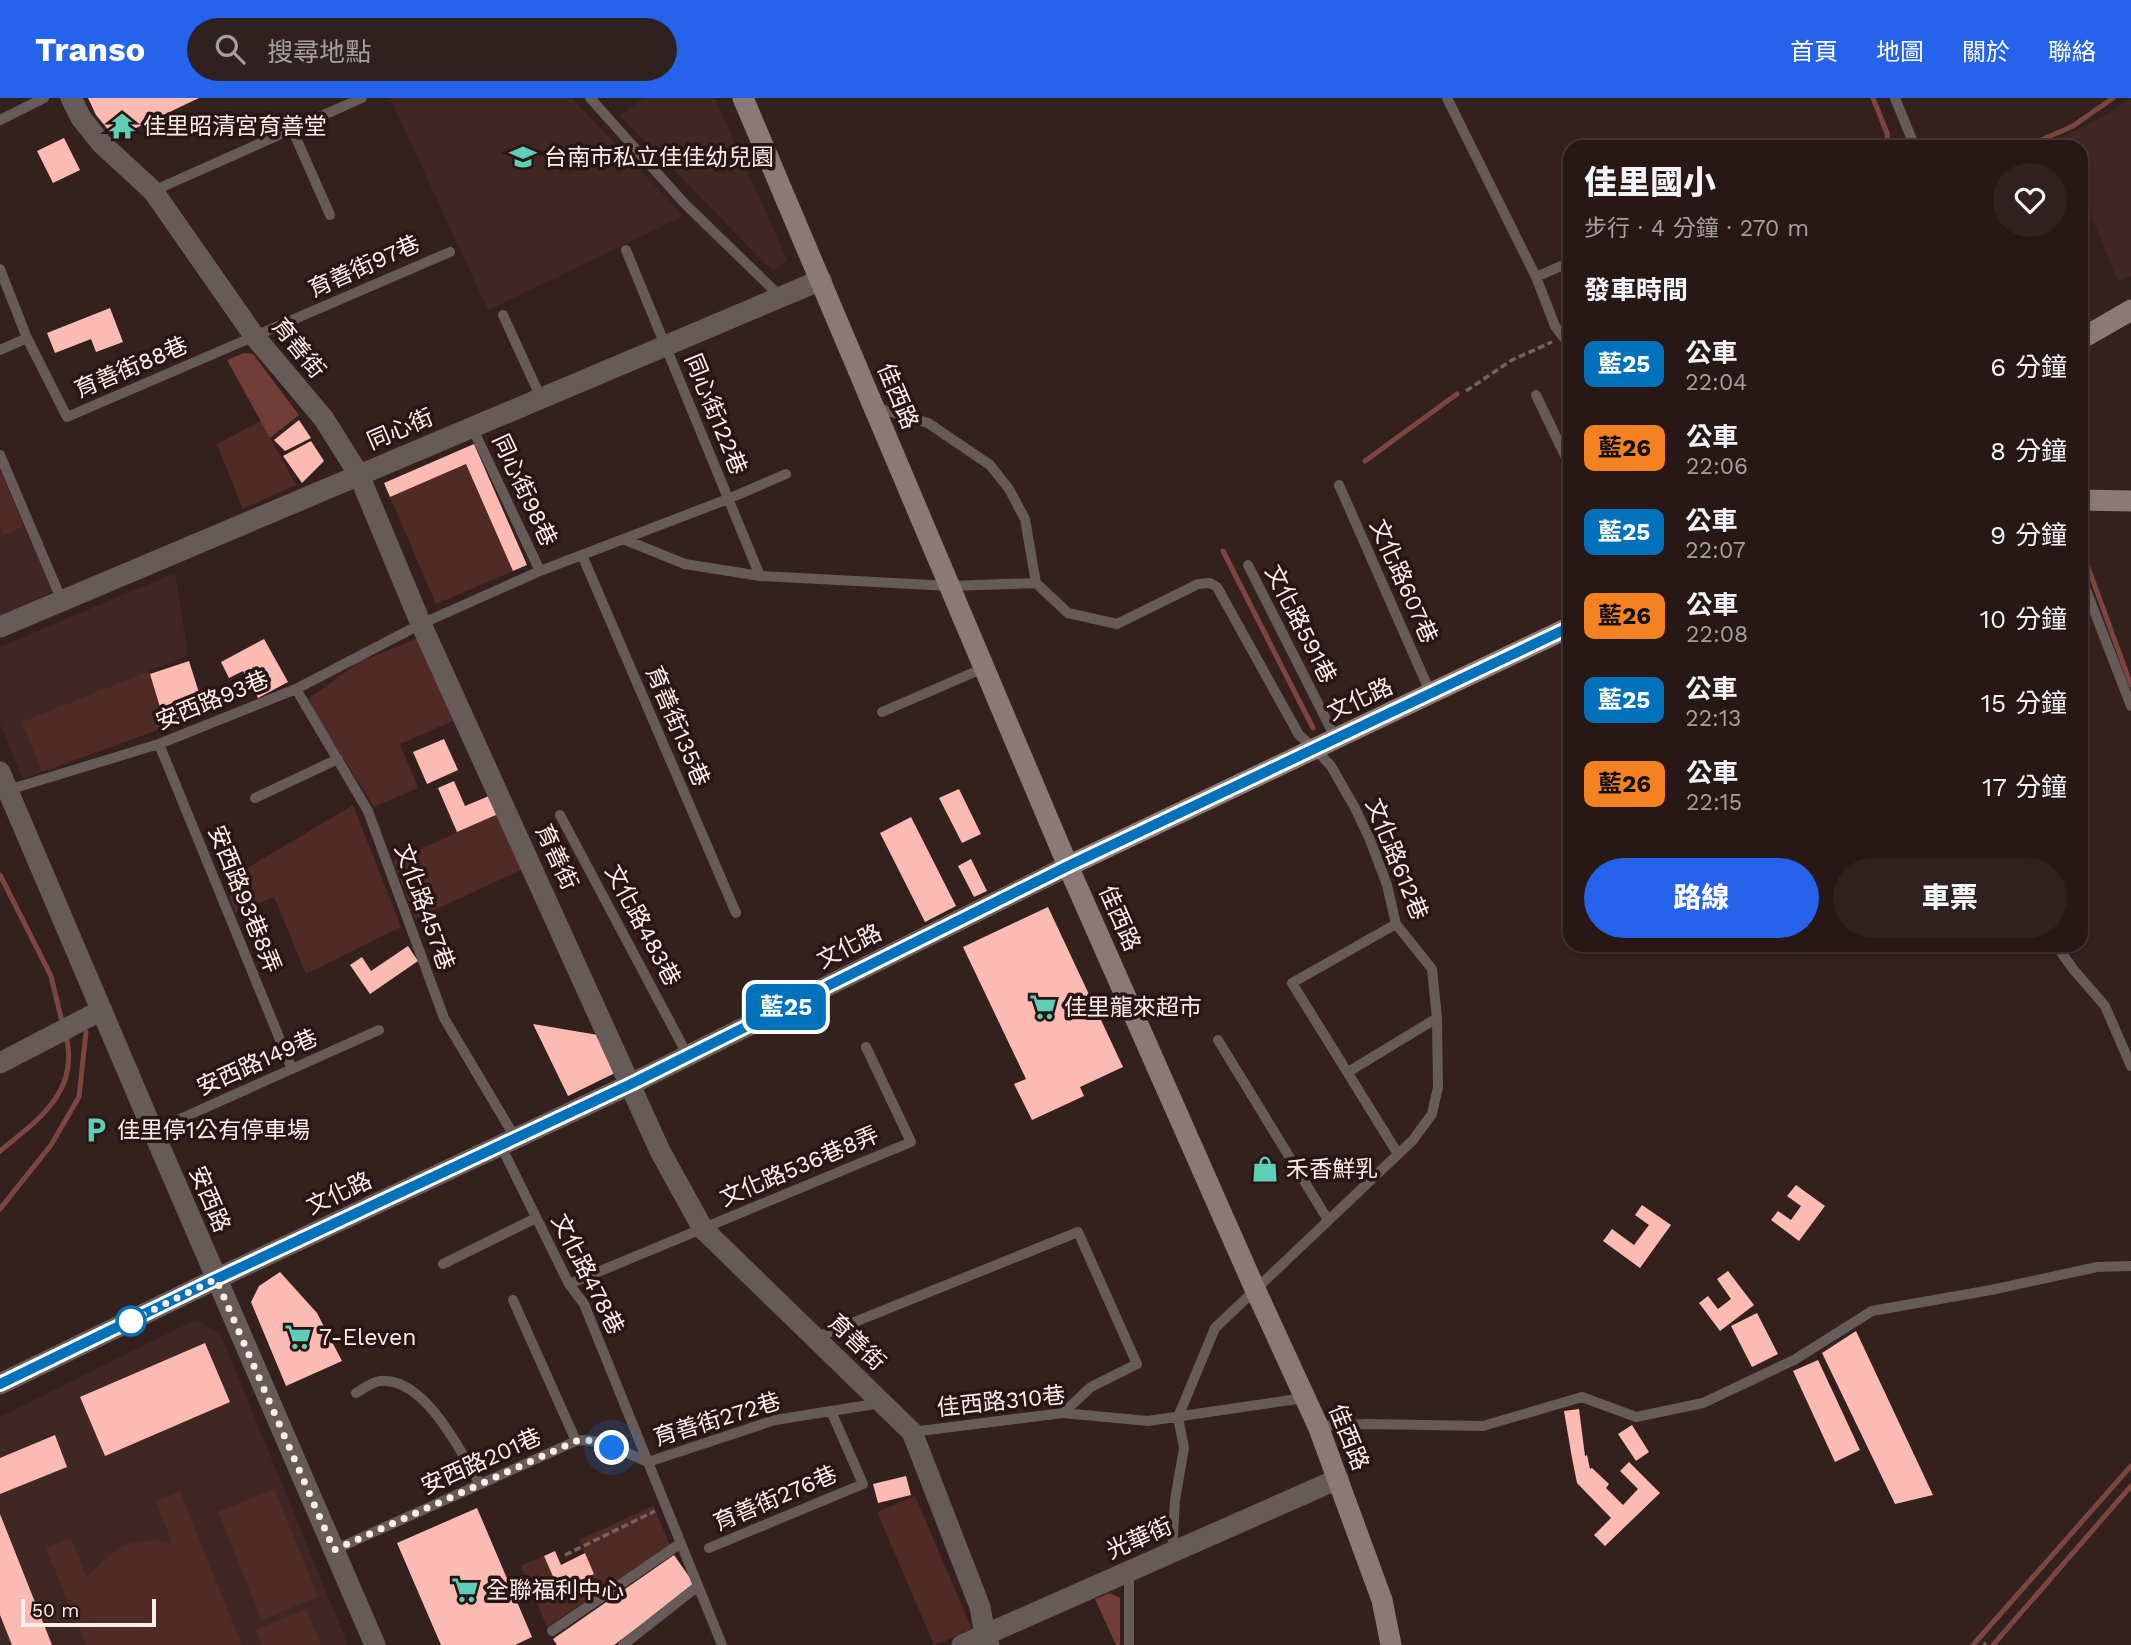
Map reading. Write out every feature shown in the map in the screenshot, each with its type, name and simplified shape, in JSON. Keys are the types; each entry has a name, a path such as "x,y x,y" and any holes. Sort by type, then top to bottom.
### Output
{"street":[{"name":"育善街","path":"71,98 81,118 101,143 153,191 255,337 324,419 359,475 421,624 660,1151 703,1228 912,1432 980,1607 987,1640"},
{"name":"佳西路","path":"743,98 1068,866 1318,1426 1381,1600 1391,1645"},
{"name":"同心街","path":"0,627 821,280"},
{"path":"2088,336 2131,310"},
{"path":"2088,500 2131,501"},
{"name":"文化路","path":"0,1384 631,1084 1068,866 1563,630"},
{"name":"安西路","path":"4,781 9,818 102,1010 375,1645"},
{"path":"0,1063 102,1010"},
{"name":"光華街","path":"962,1645 987,1640 1129,1571 1338,1479"}],"lane":[{"path":"0,120 44,98"},
{"path":"153,191 362,98"},
{"path":"590,98 685,204 781,297"},
{"path":"1447,98 1536,277 1555,326 1563,337"},
{"path":"1895,98 1912,140"},
{"path":"292,129 330,215"},
{"name":"同心街122巷","path":"626,250 760,576"},
{"name":"育善街97巷","path":"255,337 450,252"},
{"path":"1536,277 1563,265"},
{"path":"0,270 27,338 0,350"},
{"path":"503,315 541,398"},
{"name":"育善街88巷","path":"27,338 67,417 255,337"},
{"path":"1536,395 1563,451"},
{"path":"623,540 685,565 760,576 950,586 1036,583 1026,519 1009,489 990,465 928,423 874,407"},
{"name":"同心街98巷","path":"472,427 540,571"},
{"path":"0,455 62,601"},
{"name":"同心街122巷","path":"728,499 786,474"},
{"name":"文化路607巷","path":"1339,485 1431,694"},
{"path":"421,624 540,571 728,499"},
{"name":"育善街135巷","path":"582,555 736,913"},
{"name":"文化路591巷","path":"1248,565 1336,739"},
{"name":"文化路612巷","path":"1036,583 1068,613 1117,624 1198,584 1210,583 1217,587 1299,735 1331,766 1370,840 1387,885 1396,924 1432,969 1437,1018 1438,1087 1432,1114 1413,1140 1255,1289"},
{"path":"2088,595 2131,706"},
{"name":"安西路93巷","path":"4,781 159,744 296,689 421,624"},
{"path":"882,712 985,668"},
{"name":"文化路457巷","path":"296,689 368,811 444,1018 509,1142"},
{"name":"安西路93巷8弄","path":"159,744 292,1069"},
{"path":"255,798 338,758"},
{"name":"文化路483巷","path":"560,814 688,1056"},
{"path":"1396,924 1293,983 1398,1154"},
{"path":"2061,952 2105,1006 2131,1066"},
{"path":"1348,1072 1437,1018"},
{"name":"安西路149巷","path":"153,1131 379,1030"},
{"path":"1218,1040 1328,1220"},
{"name":"文化路536巷8弄","path":"569,1284 911,1142 866,1047"},
{"name":"文化路478巷","path":"509,1142 536,1218 569,1284 584,1304 722,1645"},
{"path":"443,1264 536,1218"},
{"path":"815,1338 1078,1232 1137,1364 1091,1387 1063,1413"},
{"path":"1318,1426 1483,1426 1582,1397 1636,1418 1703,1403 1794,1360 1872,1311 1991,1290 2098,1267 2131,1266"},
{"path":"1172,1552 1175,1500 1184,1448 1178,1417 1215,1328 1255,1289"},
{"path":"513,1300 576,1441"},
{"path":"356,1393 377,1381 389,1381 400,1384 419,1397 438,1414 480,1484"},
{"name":"佳西路310巷","path":"912,1432 1063,1413 1148,1421 1304,1398"},
{"name":"育善街272巷","path":"648,1462 775,1420 881,1402"},
{"name":"育善街276巷","path":"709,1548 863,1484 831,1411"},
{"name":"安西路201巷","path":"334,1550 576,1441 594,1441 648,1462"},
{"path":"552,1631 681,1543"},
{"path":"1129,1571 1129,1645"},
{"path":"627,1643 698,1586"}],"path":[{"path":"1466,391 1512,360 1563,342"},
{"path":"565,1555 666,1506"}],"shaded area":[{"name":"台南市私立佳佳幼兒園","path":"390,98 572,98 684,216 488,310"},
{"path":"643,98 715,98 787,260 773,271 620,116"},
{"path":"2131,98 2131,276 2118,282 2088,207 2088,140 2060,138 2107,115"},
{"path":"244,353 253,354 299,415 270,438 227,360"},
{"path":"261,421 296,485 243,509 217,444"},
{"path":"466,464 513,571 436,604 390,497"},
{"path":"0,469 24,527 4,535 0,525"},
{"path":"0,525 5,535 24,527 53,592 0,615"},
{"path":"175,573 188,655 23,722 42,772 23,779 0,724 0,647"},
{"path":"418,638 455,720 400,744 418,788 374,807 307,700 359,662"},
{"path":"149,671 166,727 42,772 22,722"},
{"path":"353,805 401,927 306,974 274,897 235,913 224,882"},
{"path":"498,814 523,869 415,919 394,861"},
{"path":"195,1320 220,1333 348,1645 0,1645 0,1417"},
{"path":"274,1489 318,1597 262,1620 218,1512"},
{"path":"180,1492 242,1645 86,1645 46,1548 71,1538 87,1578 112,1554 126,1545 146,1541 172,1543 156,1501"},
{"path":"915,1496 972,1629 934,1645 877,1512"},
{"path":"653,1506 670,1545 547,1627 521,1566 544,1556 560,1590 594,1574 579,1540"},
{"path":"1110,1593 1120,1598 1120,1645 1116,1645 1095,1599"},
{"path":"306,1609 321,1645 262,1645 256,1630"}],"building":[{"name":"佳里昭清宮育善堂","path":"88,98 199,98 115,138 96,115"},
{"path":"64,138 80,170 53,183 37,151"},
{"path":"110,308 123,342 96,352 91,339 55,353 47,333"},
{"path":"299,420 311,438 285,451 274,440"},
{"path":"311,441 324,461 302,483 283,456"},
{"path":"474,444 527,565 513,571 466,464 390,497 384,483"},
{"path":"264,639 288,682 258,698 243,671 229,678 221,662"},
{"path":"189,661 206,715 166,727 150,674"},
{"path":"444,739 458,770 427,784 413,752"},
{"path":"454,781 465,806 489,796 498,814 457,832 438,788"},
{"path":"959,789 981,834 962,843 939,798"},
{"path":"911,817 956,906 925,922 880,833"},
{"path":"971,859 987,891 974,897 958,866"},
{"name":"佳里龍來超市","path":"1048,907 1123,1067 1080,1087 1084,1096 1032,1120 1014,1084 1026,1079 963,947"},
{"path":"408,946 418,961 370,994 350,965 362,957 371,971"},
{"path":"533,1024 598,1035 615,1073 568,1096"},
{"path":"1796,1185 1825,1206 1799,1241 1771,1220 1778,1211 1791,1220 1801,1206 1787,1196"},
{"path":"1642,1205 1671,1225 1640,1268 1603,1241 1612,1229 1634,1245 1649,1225 1635,1215"},
{"path":"1728,1271 1754,1305 1720,1331 1699,1303 1708,1296 1718,1309 1731,1299 1717,1279"},
{"name":"7-Eleven","path":"280,1272 317,1313 342,1361 286,1386 251,1302 259,1286"},
{"path":"1757,1313 1778,1354 1752,1367 1731,1326"},
{"path":"1856,1331 1933,1495 1895,1504 1822,1353"},
{"path":"205,1343 230,1402 105,1456 80,1397"},
{"path":"1818,1360 1860,1450 1835,1462 1793,1371"},
{"path":"1579,1409 1585,1456 1587,1455 1590,1469 1609,1484 1606,1488 1623,1505 1638,1489 1620,1471 1629,1462 1660,1493 1605,1546 1594,1535 1611,1518 1577,1483 1572,1458 1564,1411"},
{"path":"1632,1425 1649,1452 1636,1461 1618,1434"},
{"path":"55,1435 67,1467 0,1494 0,1458"},
{"path":"906,1476 911,1495 878,1503 873,1484"},
{"name":"全聯福利中心","path":"477,1508 532,1637 515,1645 441,1645 397,1543"},
{"path":"0,1514 52,1645 12,1645 0,1615"},
{"path":"555,1551 561,1565 585,1553 594,1574 559,1590 544,1556"},
{"path":"674,1555 695,1585 614,1645 557,1645 553,1639"}],"waterway":[{"path":"1873,98 1888,140"},
{"path":"2042,140 2073,126 2113,98"},
{"path":"1365,461 1457,394"},
{"path":"1223,551 1313,728"},
{"path":"2088,567 2131,685"},
{"path":"0,875 51,976 63,1026"},
{"path":"0,1209 51,1145 79,1097 86,1032"},
{"path":"0,1151 42,1115 62,1088 69,1055 66,1035"},
{"path":"1973,1645 2131,1466"},
{"path":"1993,1645 2131,1486"}],"bus line":[{"name":"藍25","path":"0,1384 631,1084 1068,866 1563,630"}],"place":[{"name":"佳里昭清宮育善堂","path":"122,126"},
{"name":"台南市私立佳佳幼兒園","path":"523,157"},
{"name":"佳里龍來超市","path":"1043,1007"},
{"name":"佳里停1公有停車場","path":"96,1130"},
{"name":"禾香鮮乳","path":"1265,1169"},
{"name":"7-Eleven","path":"298,1337"},
{"name":"全聯福利中心","path":"465,1590"}],"route":[{"path":"131,1321 120,1326 216,1279 334,1550 576,1441 584,1439 612,1448"}]}
